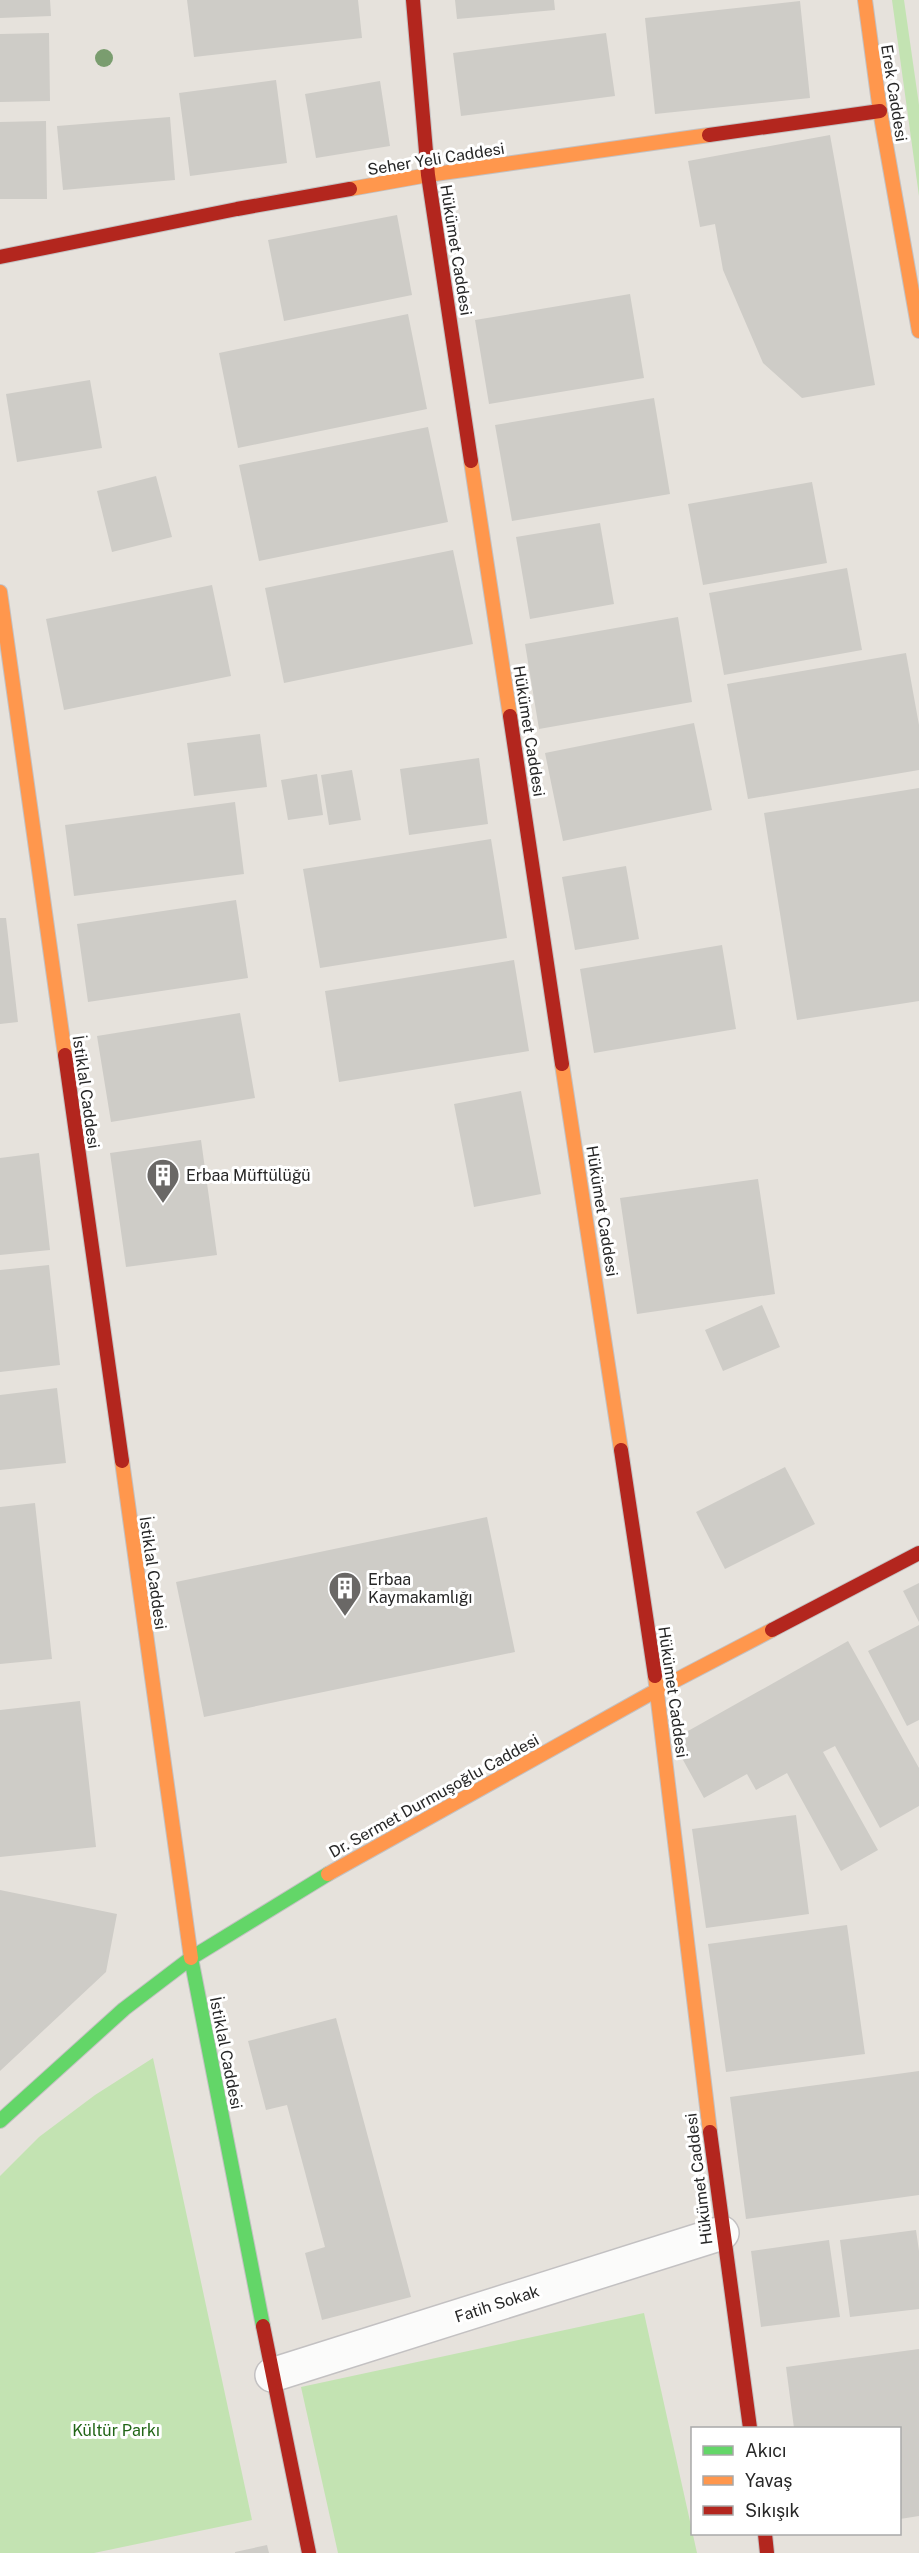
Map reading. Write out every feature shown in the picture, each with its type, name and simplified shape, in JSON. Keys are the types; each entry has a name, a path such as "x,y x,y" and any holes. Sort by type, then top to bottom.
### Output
{"street":[{"name":"Hükümet Caddesi","path":"413,0 428,175 657,1690 722,2233 750,2427"},
{"name":"Erek Caddesi","path":"865,0 880,111 919,331"},
{"name":"Seher Yeli Caddesi","path":"0,257 237,209 428,175 880,111"},
{"name":"İstiklal Caddesi","path":"0,592 190,1959 309,2553"},
{"name":"Dr. Sermet Durmuşoğlu Caddesi","path":"0,2121 124,2009 190,1959 347,1863 657,1690 919,1552"},
{"name":"Fatih Sokak","path":"272,2375 722,2233"},
{"path":"765,2535 767,2553"}],"green space":[{"path":"892,0 904,0 919,105 919,196"},
{"name":"Kültür Parkı","path":"153,2058 252,2520 94,2553 0,2553 0,2176 39,2137 95,2095"},
{"path":"644,2313 691,2526 691,2535 693,2535 697,2553 338,2553 301,2387"}],"building":[{"path":"0,0 50,0 51,16 0,18"},
{"path":"187,0 358,0 362,38 194,57"},
{"path":"455,0 554,0 555,10 457,19"},
{"path":"800,1 810,98 655,114 645,18"},
{"path":"49,33 50,101 0,102 0,34"},
{"path":"606,33 615,96 461,116 453,53"},
{"path":"276,80 287,163 190,176 179,93"},
{"path":"380,81 390,146 316,158 305,94"},
{"path":"170,117 175,180 63,190 57,126"},
{"path":"46,121 47,199 0,199 0,122"},
{"path":"830,135 875,385 802,398 763,363 723,270 715,224 700,227 688,161"},
{"path":"397,215 412,295 284,321 268,240"},
{"path":"630,294 644,378 489,404 475,320"},
{"path":"408,314 427,409 238,448 219,353"},
{"path":"90,380 102,448 17,462 6,394"},
{"path":"654,398 670,494 512,521 495,425"},
{"path":"428,427 448,522 259,561 239,465"},
{"path":"156,476 172,537 112,552 97,491"},
{"path":"812,482 827,563 703,585 688,504"},
{"path":"600,523 614,604 530,619 516,537"},
{"path":"453,550 473,644 284,683 265,588"},
{"path":"847,568 862,650 724,675 709,593"},
{"path":"212,585 231,676 64,710 46,619"},
{"path":"678,617 692,702 539,729 525,644"},
{"path":"906,653 919,725 919,770 748,799 727,684"},
{"path":"694,723 712,810 563,841 545,753"},
{"path":"260,734 267,787 194,796 187,743"},
{"path":"479,758 488,824 409,835 400,769"},
{"path":"352,770 361,820 329,825 321,775"},
{"path":"317,774 323,815 288,820 281,780"},
{"path":"919,788 919,1001 797,1020 764,813"},
{"path":"235,802 244,874 74,896 65,825"},
{"path":"491,839 507,938 320,968 303,869"},
{"path":"626,866 639,939 575,950 562,877"},
{"path":"236,900 248,978 88,1002 77,924"},
{"path":"0,918 6,918 18,1022 0,1024"},
{"path":"722,945 736,1029 594,1053 580,969"},
{"path":"514,960 529,1051 339,1082 325,991"},
{"path":"240,1013 255,1098 111,1122 97,1036"},
{"path":"521,1091 541,1194 474,1207 454,1104"},
{"name":"Erbaa Müftülüğü","path":"201,1140 217,1255 126,1267 110,1153"},
{"path":"39,1153 50,1250 0,1255 0,1158"},
{"path":"758,1179 775,1294 637,1314 620,1198"},
{"path":"49,1265 60,1365 0,1372 0,1270"},
{"path":"762,1305 780,1347 723,1371 705,1330"},
{"path":"57,1388 66,1463 0,1470 0,1395"},
{"path":"785,1467 815,1524 725,1569 696,1512"},
{"path":"35,1503 52,1659 0,1664 0,1507"},
{"name":"Erbaa Kaymakamlığı","path":"487,1517 515,1652 204,1717 176,1582"},
{"path":"919,1583 919,1622 903,1591"},
{"path":"919,1625 919,1720 907,1726 868,1651"},
{"path":"848,1641 919,1768 919,1806 880,1828 835,1746 823,1752 878,1850 841,1871 787,1773 756,1790 747,1774 704,1798 672,1740"},
{"path":"80,1701 96,1847 0,1857 0,1710"},
{"path":"796,1815 809,1914 706,1928 692,1829"},
{"path":"0,1890 117,1914 106,1972 0,2071"},
{"path":"847,1925 865,2054 726,2072 708,1944"},
{"path":"336,2018 411,2297 322,2320 305,2253 325,2247 287,2105 266,2110 248,2041"},
{"path":"919,2071 919,2195 746,2219 730,2097"},
{"path":"916,2230 919,2251 919,2309 850,2317 840,2240"},
{"path":"829,2240 840,2317 761,2327 751,2251"},
{"path":"919,2349 919,2516 901,2519 901,2427 794,2427 786,2367"},
{"path":"267,2545 269,2553 235,2553 235,2552"}],"traffic: fast":[{"path":"0,2121 124,2009 191,1958 328,1874"},
{"path":"191,1958 263,2326"}],"traffic: slow":[{"path":"865,0 880,111 919,331"},
{"path":"350,189 428,175 709,135"},
{"path":"471,461 510,716"},
{"path":"0,592 65,1055"},
{"path":"562,1064 621,1450"},
{"path":"122,1461 191,1958"},
{"path":"328,1874 657,1690 772,1630"},
{"path":"655,1676 710,2132"}],"traffic: jam":[{"path":"413,0 428,175 471,461"},
{"path":"709,135 880,111"},
{"path":"0,257 237,209 350,189"},
{"path":"510,716 562,1064"},
{"path":"65,1055 122,1461"},
{"path":"621,1450 655,1676"},
{"path":"772,1630 919,1553"},
{"path":"710,2132 750,2427"},
{"path":"263,2326 309,2553"},
{"path":"765,2535 767,2553"}],"place":[{"name":"Erbaa Müftülüğü","path":"163,1204"},
{"name":"Erbaa Kaymakamlığı","path":"345,1617"}]}
